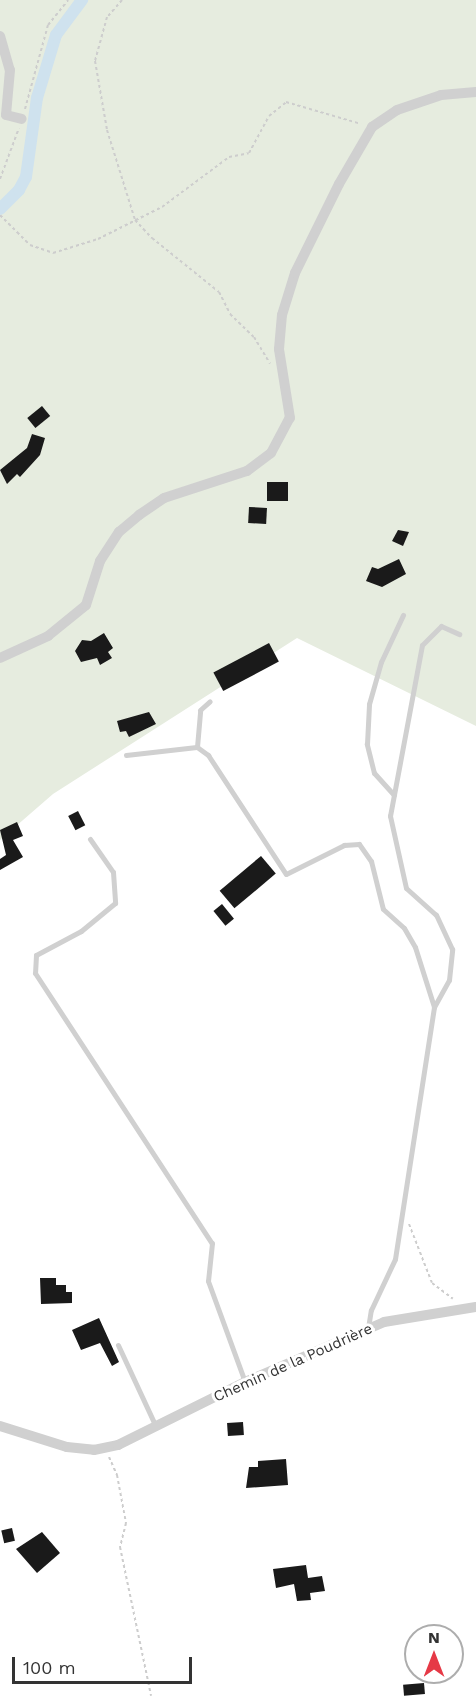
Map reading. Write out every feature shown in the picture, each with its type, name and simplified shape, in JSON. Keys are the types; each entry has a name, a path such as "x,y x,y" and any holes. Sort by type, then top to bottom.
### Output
{"street":[{"path":"0,36 10,70 6,115 22,119"},
{"path":"0,658 48,636 86,605 99,561 119,532 139,515 164,498 247,471 271,453 290,418 282,369 282,315 295,273 372,127 397,110 421,101 476,92"},
{"name":"Chemin de la Poudrière","path":"0,1426 67,1447 104,1448 118,1445 245,1382 384,1322 471,1308"}],"lane":[{"path":"394,795 374,773 366,744 369,704 381,662 403,615"},
{"path":"368,1329 371,1310 394,1259 434,1007 449,980 452,949 436,915 406,888 390,816 422,645 441,626 459,634"},
{"path":"197,747 200,710 210,701"},
{"path":"126,755 197,747 208,756 286,874 344,845 359,844 371,861 383,909 404,928 415,947 434,1007"},
{"path":"90,839 113,872 115,903 81,931 36,955 35,973 212,1243 208,1281 245,1382"},
{"path":"118,1345 156,1427"}],"path":[{"path":"0,179 22,119 48,25 68,0"},
{"path":"122,0 107,17 95,61 107,130 135,220 152,238 219,292 230,314 238,318 266,353 267,363 282,369"},
{"path":"0,215 30,245 53,253 98,239 188,190 229,157 249,153 269,116 286,102 372,127"},
{"path":"403,1207 432,1283 471,1308"},
{"path":"104,1448 117,1475 126,1523 120,1547 151,1696"}],"shaded area":[{"path":"0,0 476,0 476,726 297,638 53,794 0,840"}],"building":[{"path":"42,406 50,416 35,428 27,418"},
{"path":"32,434 45,438 40,455 20,477 17,474 7,484 0,470 27,448"},
{"path":"267,482 288,482 288,501 267,501"},
{"path":"249,507 267,508 266,524 248,523"},
{"path":"398,530 409,532 403,546 392,541"},
{"path":"399,559 406,574 382,587 366,581 372,567 378,569"},
{"path":"104,633 113,648 108,652 112,658 100,665 97,658 81,662 75,651 82,640 91,641"},
{"path":"269,643 279,662 223,691 213,673"},
{"path":"149,712 156,724 129,737 126,731 120,732 117,721"},
{"path":"78,811 85,825 75,830 68,816"},
{"path":"17,822 23,836 13,840 23,857 0,870 0,859 6,855 0,830"},
{"path":"261,856 276,874 234,908 220,891"},
{"path":"222,904 234,919 225,926 213,911"},
{"path":"40,1278 56,1278 56,1285 66,1285 66,1292 72,1292 72,1303 41,1304"},
{"path":"99,1318 119,1362 112,1366 100,1343 81,1350 72,1330"},
{"path":"243,1422 244,1435 228,1436 227,1423"},
{"path":"286,1459 288,1485 246,1488 249,1467 258,1467 258,1461"},
{"path":"12,1528 15,1541 4,1543 1,1530"},
{"path":"42,1532 60,1553 37,1573 16,1549"},
{"path":"306,1565 308,1578 322,1576 325,1591 310,1593 311,1600 297,1601 294,1584 276,1588 273,1569"},
{"path":"424,1684 425,1694 404,1696 403,1685"}],"waterway":[{"path":"0,209 19,190 26,177 37,98 56,35 82,0"}]}
